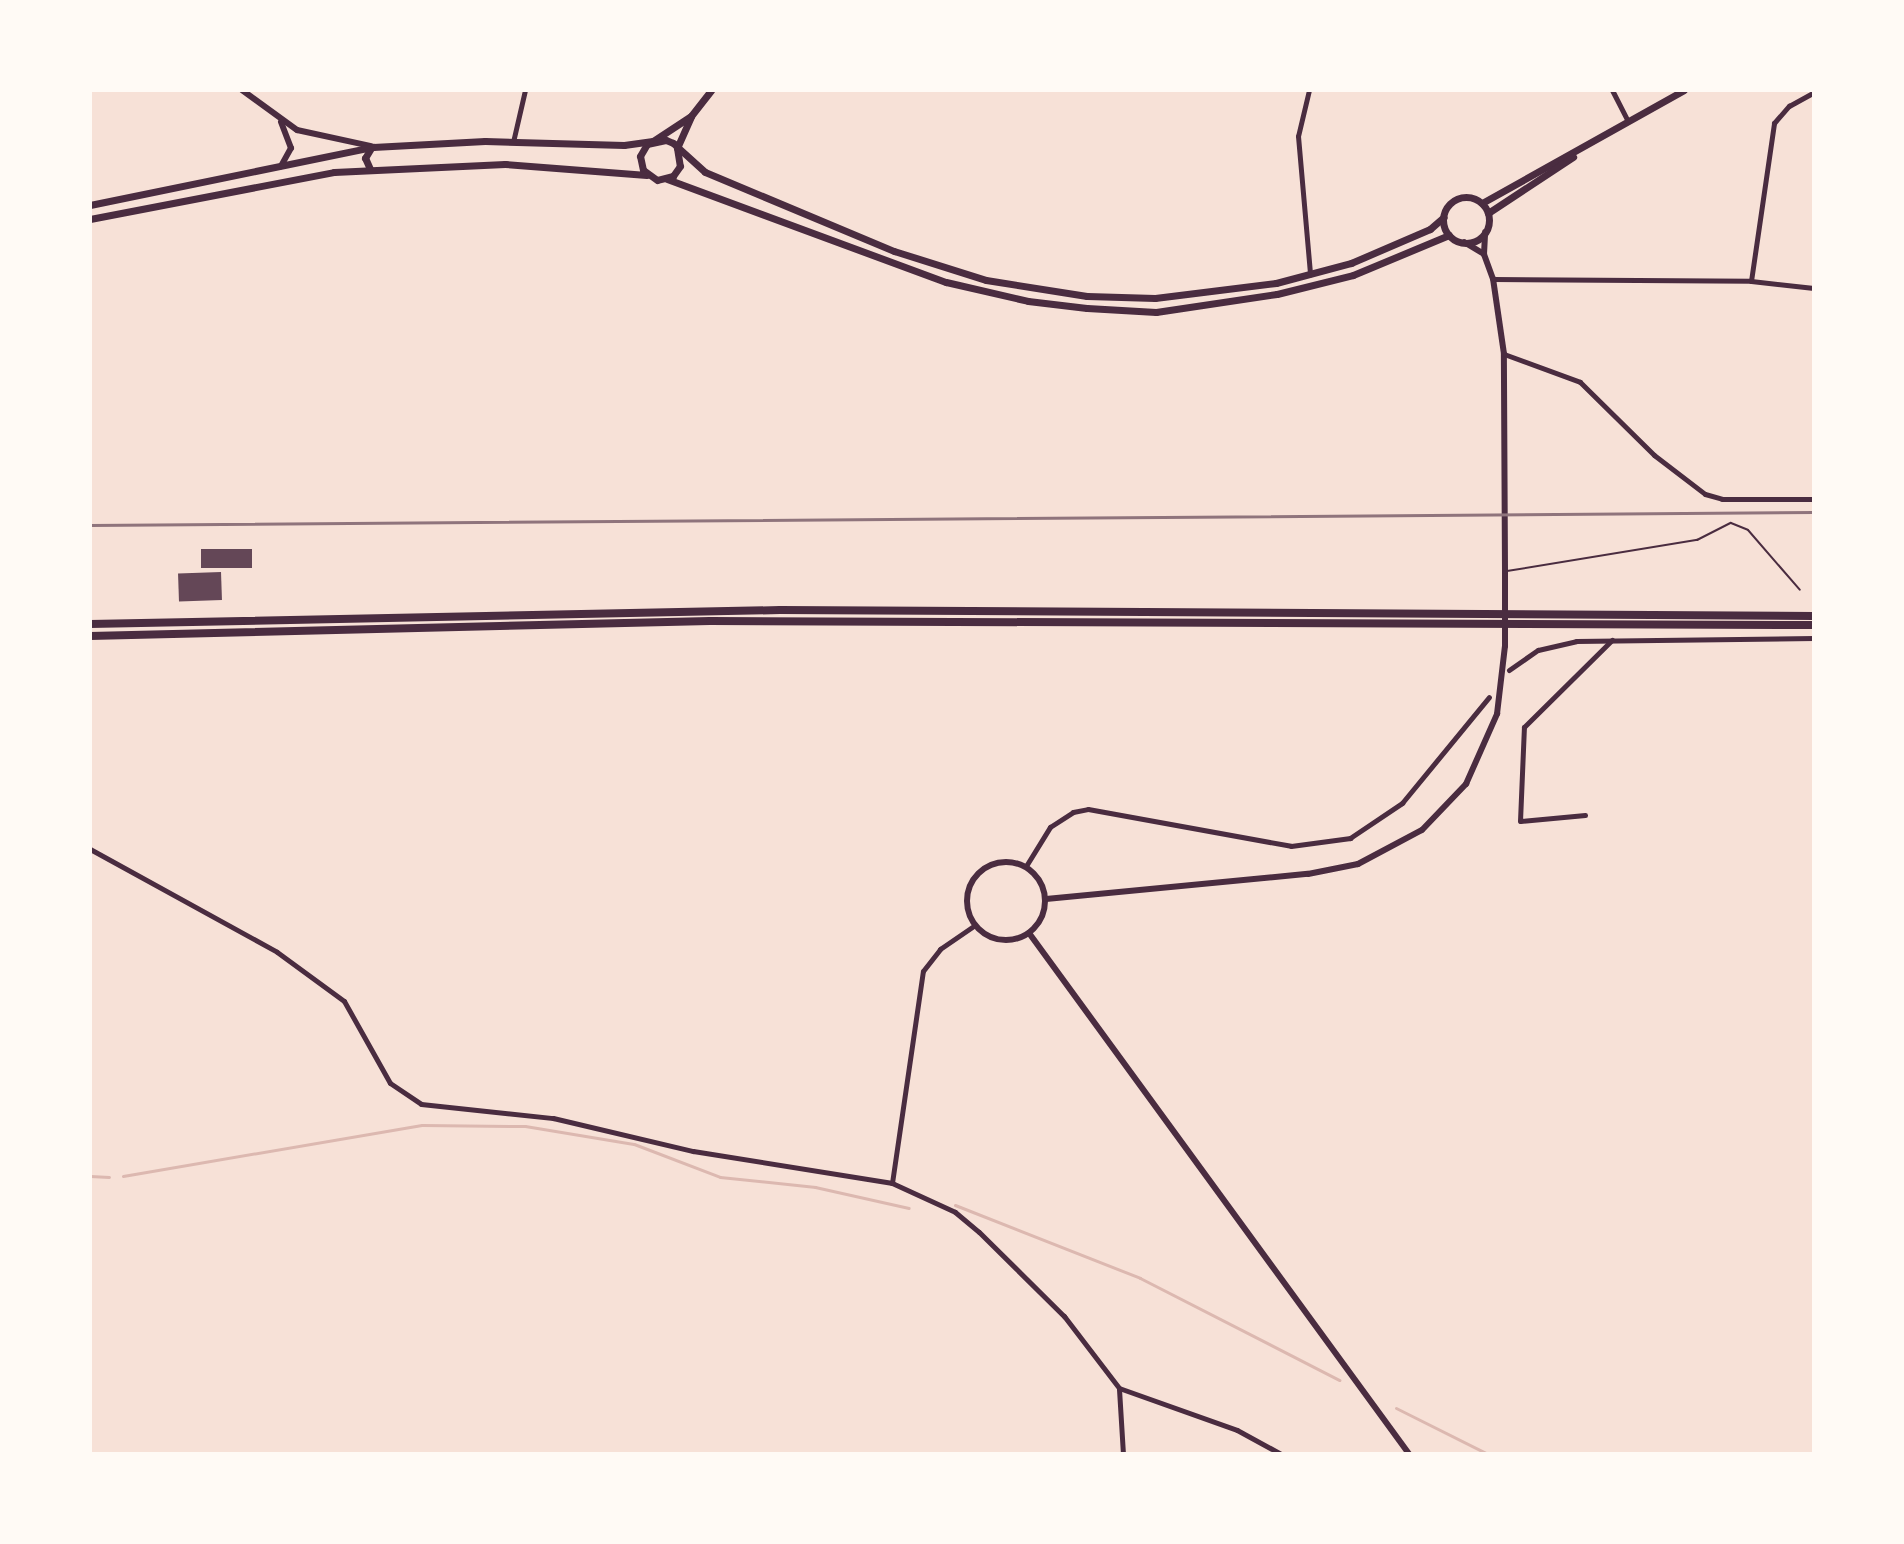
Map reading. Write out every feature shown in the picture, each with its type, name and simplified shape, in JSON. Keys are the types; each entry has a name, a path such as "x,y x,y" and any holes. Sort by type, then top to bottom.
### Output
{"highway":[{"path":"90,624 780,610 1814,616"},
{"path":"90,636 710,621 1814,625"}],"main road":[{"path":"667,179 680,166 677,148 691,116 711,90"},
{"path":"1482,203 1684,90"},
{"path":"647,175 640,156 653,141 691,116"},
{"path":"1488,213 1619,127"},
{"path":"90,205 280,169 373,147 513,142 599,148 666,140 705,172 775,205 894,251 1031,290 1155,298 1210,294 1310,274 1398,244 1444,217 1450,204 1462,197 1482,203 1488,213 1485,232 1464,242 1449,235 1353,275 1277,294 1156,312 1028,301 946,282 667,179 647,175 505,164 370,169 277,181 90,219"},
{"path":"370,169 365,158 373,147"},
{"path":"1444,217 1449,235"}],"street":[{"path":"242,90 279,119 315,138 373,147"},
{"path":"513,142 525,90"},
{"path":"1309,90 1298,136 1310,274"},
{"path":"1612,90 1628,123"},
{"path":"1751,281 1774,123 1789,106 1814,92"},
{"path":"279,119 291,148 280,169"},
{"path":"1046,899 1308,874 1371,859 1422,830 1447,808 1479,763 1497,714 1505,646 1504,354 1493,279 1484,254 1485,232"},
{"path":"1464,242 1484,254"},
{"path":"1493,279 1751,281 1814,288"},
{"path":"1504,354 1580,382 1654,455 1705,494 1722,499 1814,499"},
{"path":"1509,670 1555,644 1613,639 1814,638"},
{"path":"1585,815 1520,821 1524,727 1613,639"},
{"path":"1026,866 1050,827 1073,812 1088,809 1291,846 1350,838 1402,803 1489,697"},
{"path":"90,849 277,952 344,1001 390,1083 421,1104 553,1118 693,1151 892,1183 955,1212 979,1232 1064,1316 1119,1388 1237,1430 1281,1454"},
{"path":"999,862 1026,866 1040,880 1046,899 1042,918 1029,933 1001,940 975,925 966,900 976,875 999,862"},
{"path":"892,1183 923,971 940,949 975,925"},
{"path":"1029,933 1409,1454"},
{"path":"1119,1388 1123,1454"}],"lane":[{"path":"1505,571 1697,540 1731,523 1748,530 1800,590"}],"building":[{"path":"201,549 252,549 252,568 201,568"},
{"path":"221,572 222,600 179,601 178,574"}],"waterway":[{"path":"123,1176 422,1125 525,1126 634,1144 720,1177 815,1187 909,1208"},
{"path":"90,1176 109,1177"},
{"path":"955,1205 1140,1278 1339,1380"},
{"path":"1396,1408 1488,1454"}],"railway":[{"path":"90,525 1814,512"}]}
